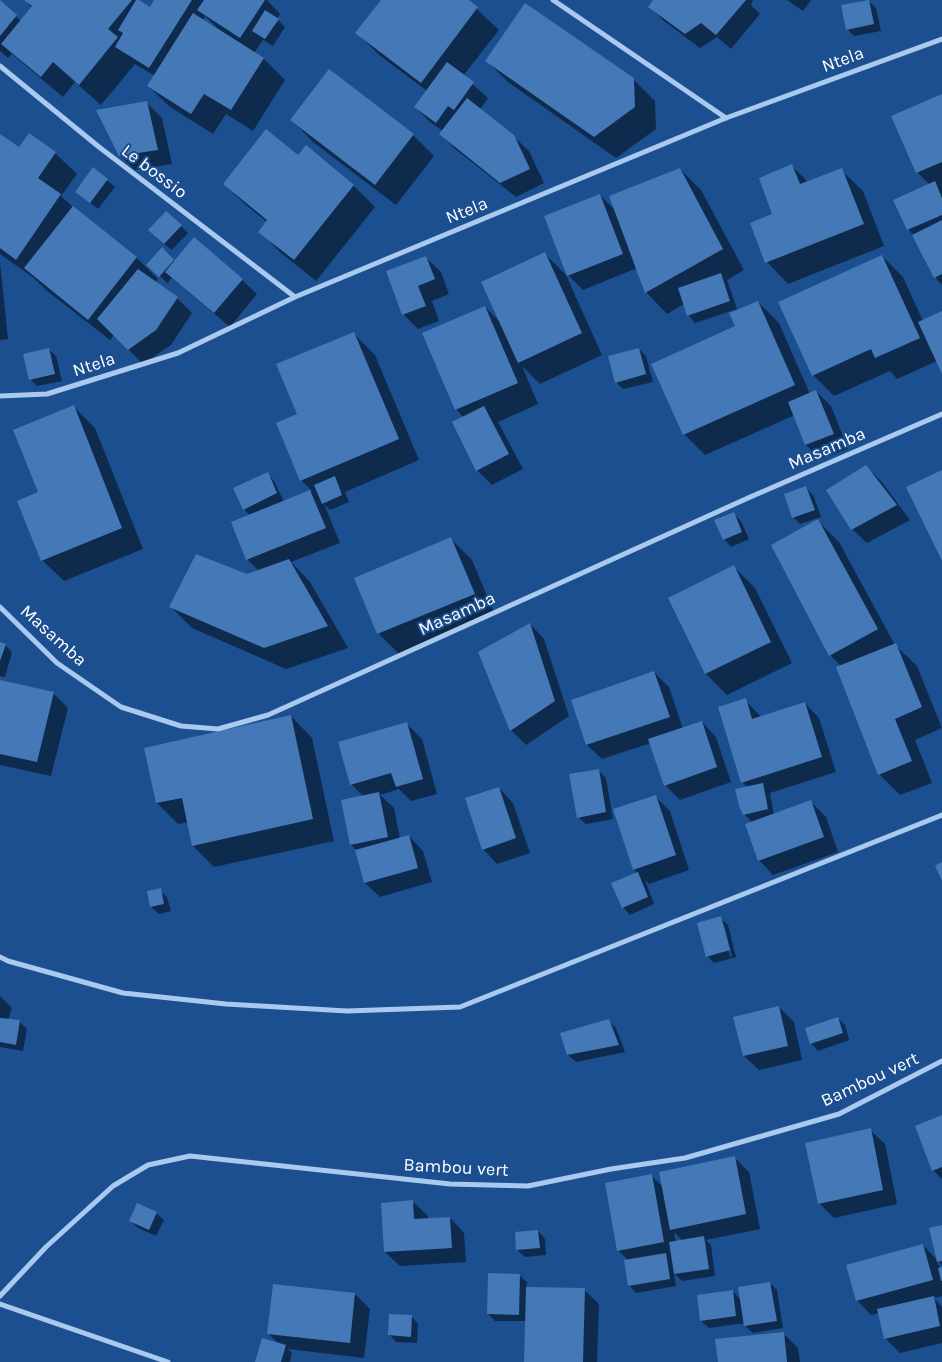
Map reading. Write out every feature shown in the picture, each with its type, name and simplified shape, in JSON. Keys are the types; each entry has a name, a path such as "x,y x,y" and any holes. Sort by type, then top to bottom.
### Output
{"street":[{"path":"553,0 726,118"},
{"name":"Ntela","path":"0,396 47,394 178,353 294,297 726,118 942,39"},
{"name":"Le bossio","path":"0,66 99,147 294,297"},
{"name":"Masamba","path":"0,607 56,663 121,707 181,726 218,729 268,715 748,498 942,414"},
{"path":"0,958 123,993 198,1001 347,1011 460,1007 942,815"},
{"name":"Bambou vert","path":"0,1296 46,1247 113,1186 148,1165 190,1156 450,1184 528,1186 610,1169 685,1158 839,1114 942,1061"},
{"path":"0,1304 168,1362"}],"building":[{"path":"0,0 17,15 0,36"},
{"path":"24,0 132,0 108,29 118,37 79,85 53,62 41,77 1,44 32,6"},
{"path":"136,0 150,7 154,0 192,0 149,68 115,47 123,33 118,30"},
{"path":"204,0 265,0 240,38 197,10"},
{"path":"381,0 469,0 478,7 421,83 355,33"},
{"path":"653,0 746,0 716,35 701,23 685,34 648,7"},
{"path":"869,0 874,24 846,30 841,5"},
{"path":"525,3 634,78 635,107 594,137 485,61"},
{"path":"265,10 279,19 265,39 252,31"},
{"path":"193,13 264,58 231,110 204,94 191,114 147,86"},
{"path":"447,62 474,82 454,110 448,106 436,123 414,107"},
{"path":"329,69 414,134 375,185 290,120"},
{"path":"942,94 942,162 916,173 891,116"},
{"path":"467,98 514,135 530,169 500,183 439,134"},
{"path":"147,101 158,150 119,156 96,110"},
{"path":"266,129 298,155 306,145 354,185 294,260 258,232 267,220 223,184"},
{"path":"29,133 56,152 38,178 61,194 16,260 0,248 0,134 19,147"},
{"path":"792,164 800,184 842,168 864,224 765,263 750,223 772,214 759,178"},
{"path":"93,167 108,179 90,203 75,192"},
{"path":"680,168 723,249 645,293 609,196"},
{"path":"935,181 942,198 942,215 907,230 893,200"},
{"path":"600,194 623,254 567,276 544,216"},
{"path":"73,206 137,257 88,320 24,268"},
{"path":"166,211 182,225 164,244 148,230"},
{"path":"942,220 942,274 934,278 912,235"},
{"path":"194,237 243,279 214,313 165,272"},
{"path":"162,247 174,260 159,277 146,265"},
{"path":"545,252 582,333 518,363 481,282"},
{"path":"882,255 920,338 875,358 871,349 812,376 778,302"},
{"path":"426,256 435,279 418,286 426,306 402,315 386,271"},
{"path":"138,269 178,297 156,330 128,350 97,319"},
{"path":"721,273 730,301 687,316 678,288"},
{"path":"758,301 795,385 683,435 651,364 735,326 729,313"},
{"path":"485,306 518,383 455,410 422,333"},
{"path":"942,311 942,374 918,322"},
{"path":"354,332 399,439 300,481 276,423 297,414 276,364"},
{"path":"49,348 55,374 29,380 23,354"},
{"path":"639,348 646,374 615,383 608,356"},
{"path":"816,390 834,434 805,445 788,402"},
{"path":"74,405 122,528 41,561 17,501 38,492 13,430"},
{"path":"484,406 509,454 476,471 452,422"},
{"path":"866,465 897,505 851,530 826,490"},
{"path":"942,470 942,561 906,487"},
{"path":"268,472 277,493 243,510 233,488"},
{"path":"335,476 342,495 322,504 314,485"},
{"path":"806,486 815,510 792,518 784,494"},
{"path":"310,490 326,528 246,560 231,522"},
{"path":"734,512 742,532 723,540 714,520"},
{"path":"818,519 878,629 829,656 771,545"},
{"path":"451,537 475,594 377,634 354,578"},
{"path":"196,554 247,574 289,559 328,626 264,648 169,607"},
{"path":"734,565 771,642 705,674 668,598"},
{"path":"530,623 555,701 510,731 478,652"},
{"path":"0,642 6,644 0,661"},
{"path":"896,643 922,707 895,719 912,761 878,775 836,667"},
{"path":"654,671 670,717 586,745 571,700"},
{"path":"0,680 54,692 37,762 0,754"},
{"path":"746,698 752,719 805,702 822,757 741,783 718,707"},
{"path":"291,715 313,819 192,846 182,798 156,803 144,748"},
{"path":"702,721 717,767 664,786 648,739"},
{"path":"407,722 423,779 396,787 391,773 350,785 338,742"},
{"path":"599,769 606,812 577,818 569,774"},
{"path":"763,783 768,809 743,815 735,789"},
{"path":"499,787 516,838 482,850 465,798"},
{"path":"379,792 388,837 350,845 341,800"},
{"path":"656,795 676,855 633,870 613,809"},
{"path":"811,800 824,837 758,861 745,824"},
{"path":"409,835 418,868 364,883 355,850"},
{"path":"942,862 942,881 935,866"},
{"path":"638,872 648,897 622,908 611,883"},
{"path":"161,888 164,904 150,907 147,891"},
{"path":"721,916 730,950 706,957 697,923"},
{"path":"779,1006 788,1046 743,1056 733,1017"},
{"path":"838,1017 843,1033 810,1044 805,1028"},
{"path":"0,1018 20,1020 16,1045 0,1042"},
{"path":"609,1019 619,1045 567,1055 560,1033"},
{"path":"942,1115 942,1167 932,1171 915,1126"},
{"path":"871,1128 883,1190 818,1204 805,1143"},
{"path":"735,1156 746,1214 670,1230 659,1172"},
{"path":"652,1174 664,1242 617,1251 605,1183"},
{"path":"413,1200 414,1219 450,1217 452,1248 384,1252 381,1203"},
{"path":"137,1203 157,1212 149,1230 129,1221"},
{"path":"942,1225 942,1261 937,1262 929,1228"},
{"path":"538,1230 540,1248 516,1250 515,1232"},
{"path":"704,1236 709,1269 674,1274 669,1242"},
{"path":"923,1244 933,1280 856,1301 846,1265"},
{"path":"666,1253 670,1279 628,1286 624,1260"},
{"path":"942,1267 942,1281 941,1281 938,1268"},
{"path":"488,1273 520,1274 519,1315 487,1314"},
{"path":"770,1282 777,1321 744,1326 738,1287"},
{"path":"273,1284 355,1293 350,1343 267,1334"},
{"path":"526,1287 585,1288 583,1362 524,1362"},
{"path":"733,1290 736,1316 700,1321 697,1295"},
{"path":"934,1296 940,1326 884,1339 877,1309"},
{"path":"389,1314 412,1315 411,1337 388,1335"},
{"path":"784,1332 787,1362 718,1362 715,1339"},
{"path":"262,1338 286,1345 281,1362 255,1362"}]}
